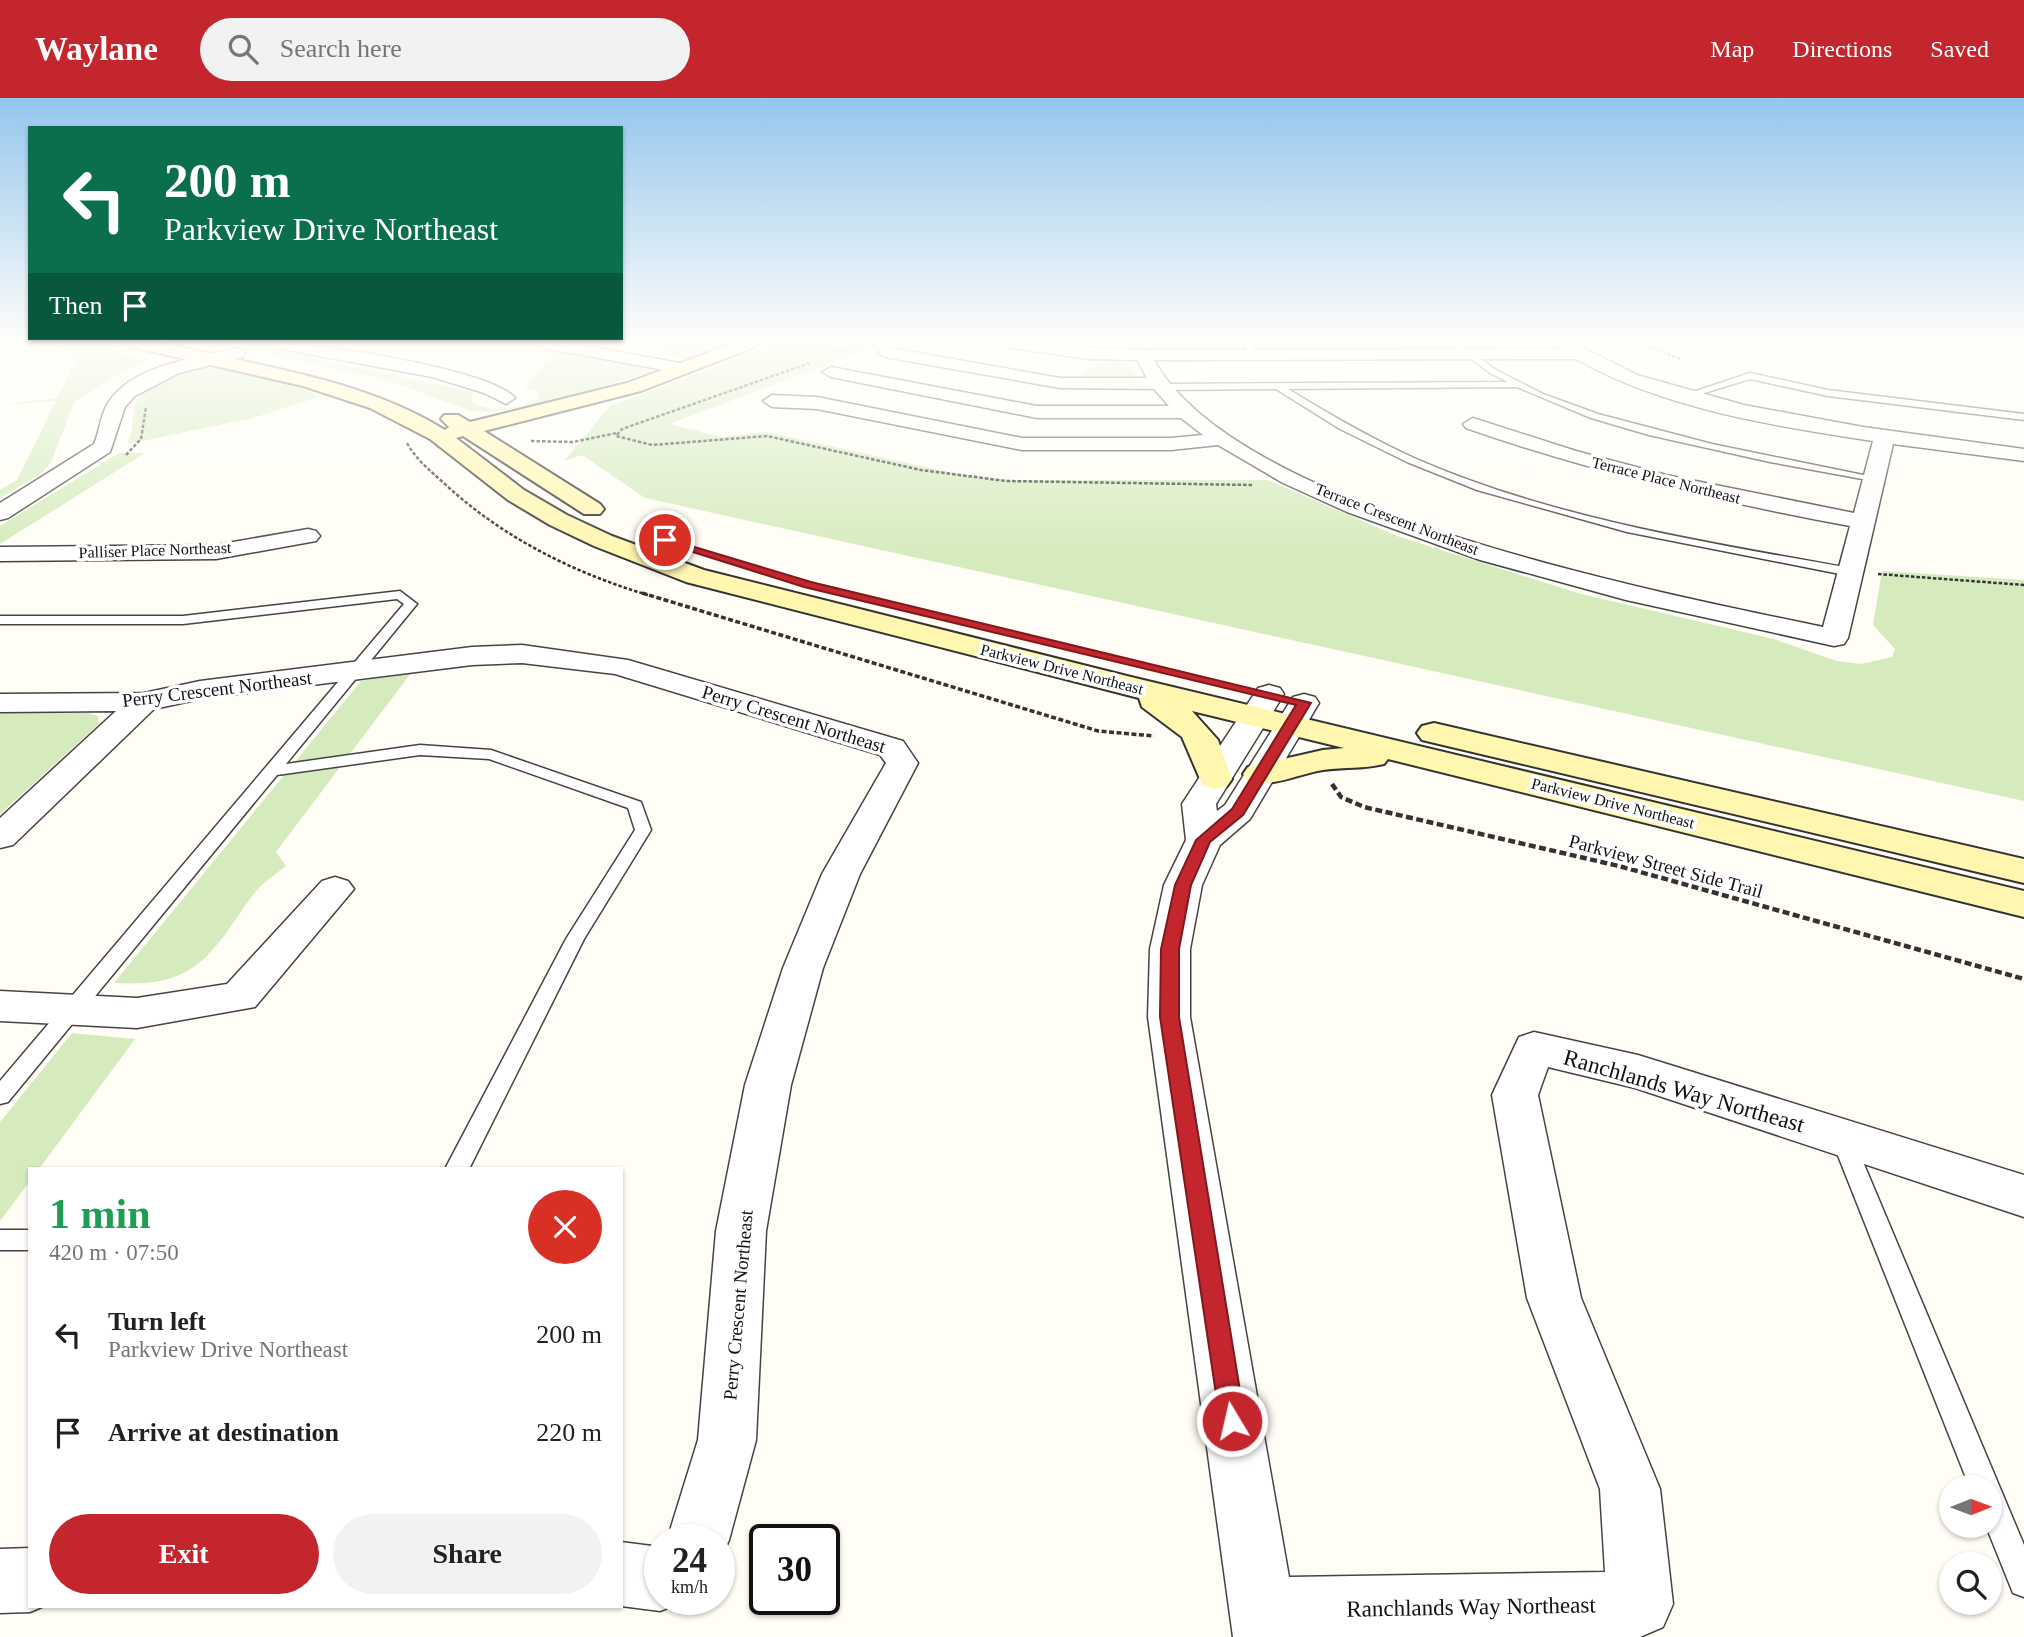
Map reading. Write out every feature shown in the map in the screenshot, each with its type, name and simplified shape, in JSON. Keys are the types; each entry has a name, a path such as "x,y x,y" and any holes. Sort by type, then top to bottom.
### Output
{"main road":[{"name":"Parkview Drive Northeast","path":"400,415 457,434 525,451 554,487 597,512 665,540 808,584 1297,714 2024,871"},
{"name":"Parkview Drive Northeast","path":"438,415 518,496 565,523 627,551 695,576 1130,686 1261,705"},
{"path":"457,434 540,415"},
{"path":"525,451 517,439 521,433 550,415"},
{"path":"1130,686 1196,729 1209,755 1215,779"},
{"name":"Parkview Drive Northeast","path":"1297,714 1438,761 2024,904"},
{"path":"1260,774 1322,760 1366,757 1438,761"}],"street":[{"path":"0,513 93,457 108,440 114,415"},
{"path":"876,415 1022,444 1162,445 1223,439"},
{"name":"Terrace Crescent Northeast","path":"1190,415 1223,439 1324,494 1481,552 1661,601 1834,638 1884,437"},
{"path":"1762,415 1884,437 2024,455"},
{"name":"Terrace Place Northeast","path":"1473,424 1552,451 1643,477 1740,499 1862,521"},
{"name":"Palliser Place Northeast","path":"0,554 216,552 308,536"},
{"name":"Perry Crescent Northeast","path":"0,703 144,702 200,690 510,655 595,662 869,739 892,748 902,763 841,874 803,968 768,1085 741,1231 727,1440 703,1524"},
{"path":"0,837 144,702"},
{"path":"1203,840 1199,804 1261,705"},
{"path":"1264,1623 1170,1017 1170,949 1183,885 1203,840 1238,812 1297,714"},
{"path":"0,1006 137,1013 240,997 335,889"},
{"name":"Ranchlands Way Northeast","path":"1264,1623 1640,1604 1630,1489 1554,1298 1514,1095 1534,1048 1638,1072 2024,1196"},
{"path":"623,1574 644,1576"},
{"path":"0,1581 28,1580"}],"lane":[{"path":"1320,415 1378,445 1455,477 1573,514 1652,534 1850,572"},
{"path":"1598,415 1657,433 1741,453 1873,478"},
{"path":"2006,415 2024,417"},
{"path":"0,620 183,620 400,595 411,604 0,1096"},
{"path":"272,771 420,751 491,755 635,805 643,830 575,939 458,1167"},
{"path":"1842,1137 1980,1475"},
{"path":"0,1240 28,1240"},
{"path":"2002,1528 2024,1582"}],"path":[{"path":"525,451 617,432 668,415"},
{"path":"617,432 616,436 623,440 652,445 768,436 921,470 1006,481 1059,484 1216,482 1256,486"},
{"path":"1850,572 2024,585"},
{"name":"Parkview Street Side Trail","path":"1322,760 1335,793 1355,804 1619,866 2024,979"}],"green space":[{"path":"49,415 69,415 51,462 42,473 0,498 0,490 17,480"},
{"path":"134,415 262,415 127,444"},
{"path":"603,415 694,415 669,424 722,437 767,432 948,472 1007,480 1268,480 1397,536 1581,594 1774,639 1837,661 1861,664 1892,657 1895,649 1873,625 1882,571 2024,580 2024,801 645,498 582,455 564,461"},
{"path":"119,453 145,453 0,544 0,526"},
{"path":"411,673 276,852 286,866 257,890 208,955 187,971 160,981 114,983 361,681"},
{"path":"0,713 89,713 98,716 99,724 0,814"},
{"path":"72,1033 135,1039 40,1167 28,1167 28,1184 0,1221 0,1122"}],"route":[{"path":"665,540 808,584 1304,703 1238,812 1203,840 1183,885 1170,949 1170,1017 1232,1421"}]}
